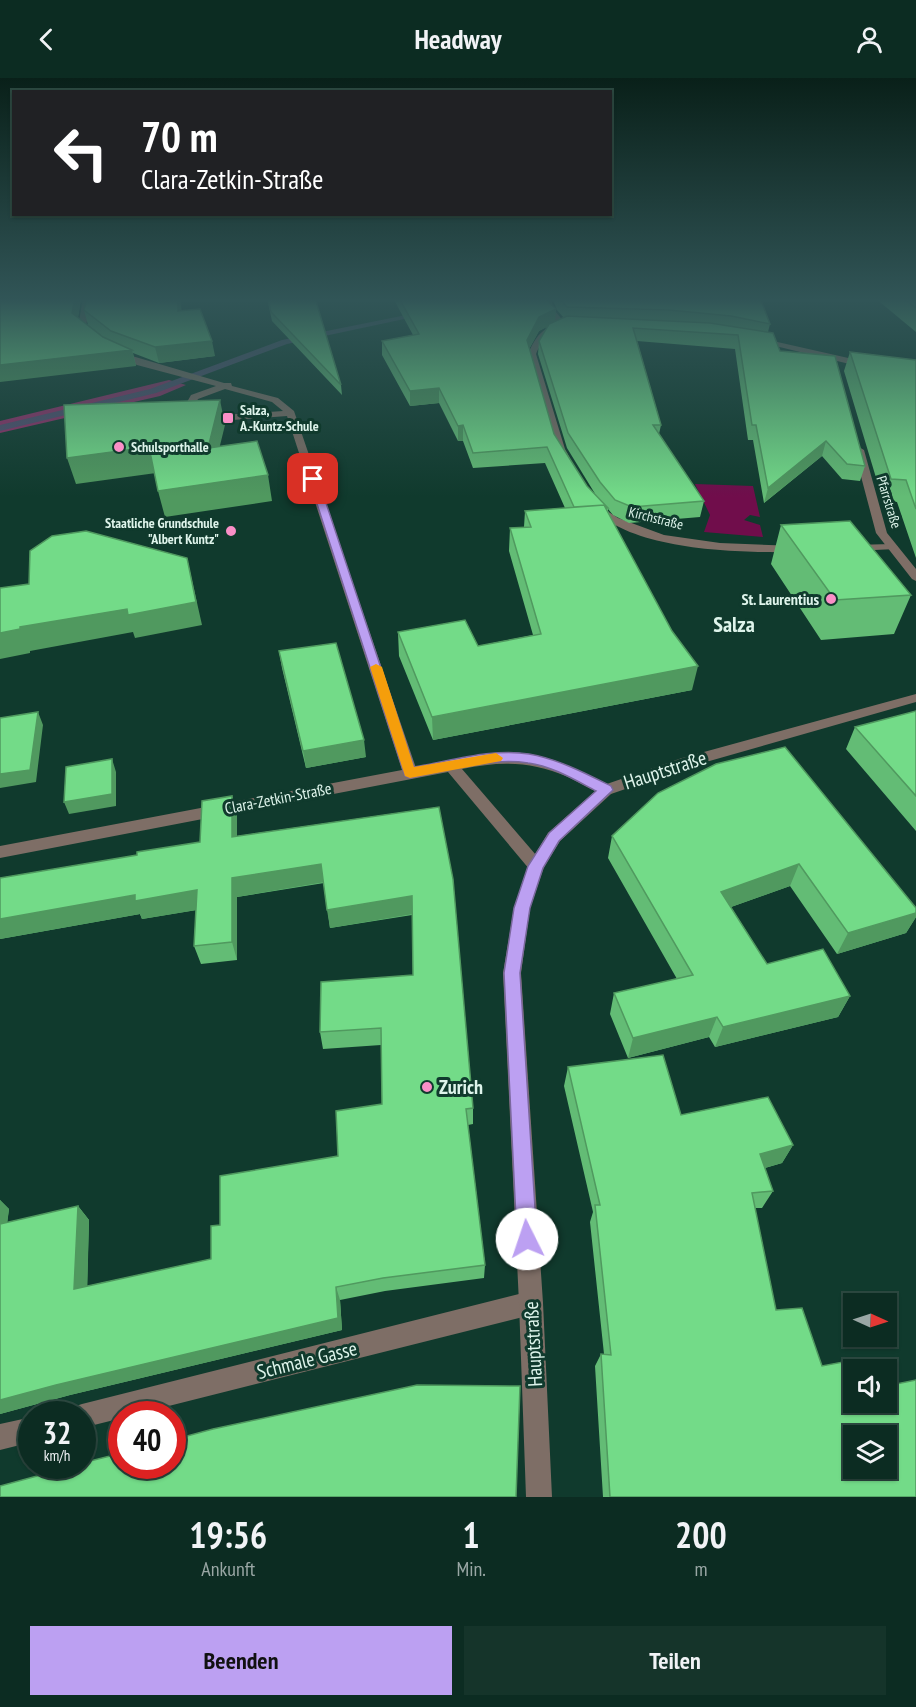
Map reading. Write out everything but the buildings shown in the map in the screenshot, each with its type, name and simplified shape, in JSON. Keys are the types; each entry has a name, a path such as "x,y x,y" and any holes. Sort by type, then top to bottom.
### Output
{"street":[{"path":"145,364 275,399 291,413 410,773"},
{"path":"535,364 560,449 570,466"},
{"path":"862,364 873,367"},
{"path":"228,385 194,397 187,411 206,419 291,413"},
{"name":"Pfarrstraße","path":"855,435 882,533 916,577"},
{"name":"Kirchstraße","path":"592,501 608,519 634,531 669,539 737,547 803,549"},
{"path":"836,548 892,547"},
{"name":"Hauptstraße","path":"539,1497 531,1302 512,973 522,908 536,866 554,837 606,790 687,762 916,698"},
{"name":"Clara-Zetkin-Straße","path":"0,852 493,758 528,758 567,770 606,790"},
{"path":"450,765 536,866"},
{"name":"Schmale Gasse","path":"96,1412 531,1302"},
{"path":"0,1437 18,1432"}],"shaded area":[{"path":"169,380 186,385 160,396 0,433 0,421"},
{"path":"695,484 753,486 760,517 750,515 744,520 760,525 763,537 704,532 710,515"}],"waterway":[{"name":"Salza","path":"0,428 153,391 225,364"}],"slow traffic":[{"path":"376,667 410,773 496,758"}],"place":[{"name":"Salza, A.-Kuntz-Schule","path":"228,418"},
{"name":"Schulsporthalle","path":"119,447"},
{"name":"Staatliche Grundschule \"Albert Kuntz\"","path":"231,531"},
{"name":"St. Laurentius","path":"831,599"},
{"name":"Zurich","path":"427,1087"}],"district":[{"name":"Salza","path":"734,624"}],"route":[{"path":"313,479 410,773 476,760 528,758 567,770 606,790 554,837 531,877 522,908 512,973 527,1239"}]}
